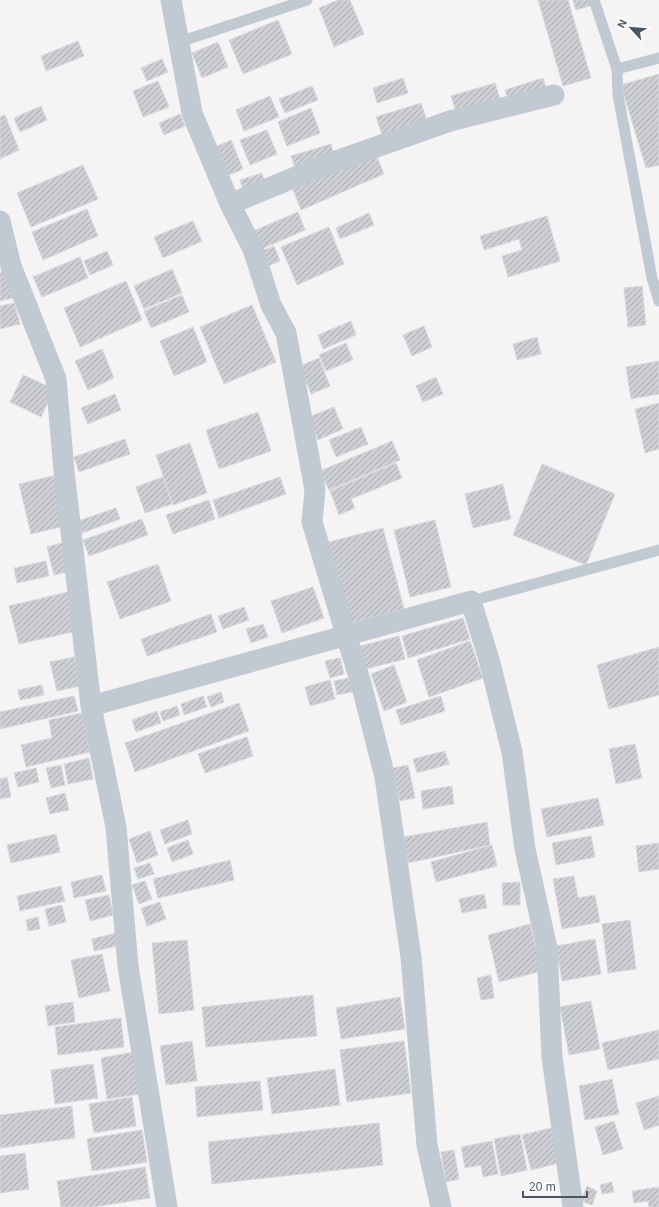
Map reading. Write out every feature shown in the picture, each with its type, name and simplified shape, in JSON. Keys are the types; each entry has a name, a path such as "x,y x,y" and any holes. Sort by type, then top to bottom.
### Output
{"street":[{"path":"171,0 192,113 230,204 253,249 271,305 286,333 315,490 312,522 362,687 384,778 411,957 427,1145 441,1207"},
{"path":"230,204 325,165 450,121 554,95"},
{"path":"0,221 11,266 56,379 64,472 91,706 116,827 128,966 167,1207"},
{"path":"91,706 346,634 471,601 490,663 512,752 525,849 547,948 552,1057 574,1207"}],"lane":[{"path":"179,42 307,0"},
{"path":"594,0 617,69 619,102 652,278 659,301"},
{"path":"617,69 659,58"},
{"path":"471,601 659,550"}],"building":[{"path":"338,0 350,0 364,34 334,47 319,8"},
{"path":"538,0 568,0 591,78 563,86"},
{"path":"573,0 590,0 592,5 576,10"},
{"path":"278,20 292,54 243,74 229,40"},
{"path":"78,41 84,56 46,71 41,56"},
{"path":"218,42 228,67 202,78 192,53"},
{"path":"162,59 168,72 147,81 141,68"},
{"path":"659,74 659,165 646,168 621,85"},
{"path":"403,78 408,93 377,103 373,88"},
{"path":"543,78 547,92 509,103 505,90"},
{"path":"158,81 169,107 143,117 133,91"},
{"path":"495,83 500,99 456,112 451,96"},
{"path":"312,86 318,100 285,113 279,99"},
{"path":"270,96 279,117 244,131 236,110"},
{"path":"421,103 427,121 382,135 376,117"},
{"path":"41,106 47,120 20,132 14,118"},
{"path":"311,108 320,133 287,146 278,122"},
{"path":"180,114 185,126 164,135 159,123"},
{"path":"5,115 19,150 0,159 0,117"},
{"path":"267,130 277,154 250,165 240,140"},
{"path":"231,140 243,169 222,178 211,149"},
{"path":"331,144 335,159 296,171 291,156"},
{"path":"375,152 384,174 301,210 292,187"},
{"path":"83,165 98,199 31,227 17,193"},
{"path":"262,173 266,186 244,193 240,180"},
{"path":"87,209 98,236 43,260 32,232"},
{"path":"298,212 305,230 259,250 251,232"},
{"path":"369,213 374,225 340,239 336,228"},
{"path":"547,216 560,261 508,277 502,256 522,250 519,239 484,250 480,236"},
{"path":"193,221 202,241 163,258 154,237"},
{"path":"329,227 344,264 297,285 281,247"},
{"path":"274,246 280,261 263,268 257,253"},
{"path":"107,251 113,265 90,275 84,261"},
{"path":"80,257 88,278 42,297 33,277"},
{"path":"172,269 182,293 144,309 134,286"},
{"path":"5,271 13,298 0,301 0,272"},
{"path":"126,281 142,320 80,347 64,308"},
{"path":"642,286 646,325 628,327 624,288"},
{"path":"182,295 189,312 151,328 144,311"},
{"path":"14,303 20,324 0,329 0,306"},
{"path":"252,305 276,362 224,384 200,327"},
{"path":"351,321 356,335 323,349 318,335"},
{"path":"424,326 432,347 412,356 403,335"},
{"path":"193,327 207,362 174,376 160,341"},
{"path":"537,337 541,354 517,360 513,344"},
{"path":"346,343 353,360 326,371 319,355"},
{"path":"102,349 114,378 88,390 75,361"},
{"path":"319,358 330,386 311,394 300,366"},
{"path":"659,361 659,394 631,399 626,367"},
{"path":"23,375 54,389 41,417 10,402"},
{"path":"436,377 443,394 423,402 416,386"},
{"path":"115,394 121,410 88,424 81,408"},
{"path":"659,403 659,449 645,453 635,409"},
{"path":"334,407 343,429 318,440 309,417"},
{"path":"258,412 271,451 219,469 206,430"},
{"path":"361,427 368,444 336,457 329,440"},
{"path":"125,439 130,454 79,472 74,457"},
{"path":"392,441 400,460 329,490 320,471"},
{"path":"190,443 207,493 173,505 156,455"},
{"path":"396,463 402,478 351,499 355,508 339,515 330,491"},
{"path":"542,464 615,494 586,565 513,535"},
{"path":"57,475 69,525 31,534 19,484"},
{"path":"163,477 172,504 145,513 136,487"},
{"path":"280,477 286,494 219,518 213,500"},
{"path":"503,484 511,519 473,528 465,494"},
{"path":"209,500 215,519 173,534 166,515"},
{"path":"116,508 120,519 82,533 78,521"},
{"path":"142,519 148,535 89,556 83,540"},
{"path":"435,520 451,587 410,597 394,530"},
{"path":"383,528 404,609 350,623 329,542"},
{"path":"69,541 76,570 54,575 47,547"},
{"path":"46,561 49,576 17,583 14,568"},
{"path":"158,564 171,601 120,619 107,582"},
{"path":"313,587 324,618 282,633 271,601"},
{"path":"68,592 77,631 19,644 9,606"},
{"path":"244,607 249,620 223,629 218,616"},
{"path":"211,614 217,632 147,656 141,639"},
{"path":"463,618 470,639 408,658 402,636"},
{"path":"263,624 268,637 251,643 246,629"},
{"path":"399,636 405,659 366,669 360,646"},
{"path":"470,641 483,678 429,697 417,660"},
{"path":"659,647 659,695 609,709 597,665"},
{"path":"74,657 80,686 57,691 50,662"},
{"path":"340,658 344,674 330,678 325,661"},
{"path":"394,665 407,702 384,711 371,674"},
{"path":"354,677 357,691 337,695 334,681"},
{"path":"330,680 335,699 310,706 305,687"},
{"path":"42,685 44,695 20,700 18,690"},
{"path":"221,692 224,702 211,707 207,697"},
{"path":"74,696 78,711 0,729 0,712"},
{"path":"203,696 207,707 184,715 181,704"},
{"path":"441,696 445,711 401,725 396,710"},
{"path":"239,703 249,731 135,772 125,743"},
{"path":"177,706 180,715 163,721 160,712"},
{"path":"157,711 161,723 136,732 132,720"},
{"path":"82,713 90,752 26,767 21,745 52,738 49,720"},
{"path":"247,737 253,756 205,773 198,754"},
{"path":"635,744 642,778 616,784 609,749"},
{"path":"445,751 449,764 417,773 413,759"},
{"path":"89,758 93,779 68,784 64,764"},
{"path":"61,765 65,785 51,788 46,768"},
{"path":"408,765 415,798 400,801 393,768"},
{"path":"36,768 39,782 18,787 14,773"},
{"path":"7,777 11,797 0,799 0,779"},
{"path":"452,786 454,804 423,809 421,791"},
{"path":"65,793 69,810 50,814 46,798"},
{"path":"598,798 604,825 547,837 541,809"},
{"path":"188,820 192,834 165,844 160,830"},
{"path":"487,822 490,845 408,863 404,837"},
{"path":"150,831 158,855 137,863 129,839"},
{"path":"56,834 60,852 11,863 7,845"},
{"path":"591,836 595,857 556,865 552,843"},
{"path":"188,840 193,854 172,862 167,848"},
{"path":"659,843 659,869 639,872 636,846"},
{"path":"492,845 497,866 436,882 431,862"},
{"path":"230,860 234,880 158,898 153,879"},
{"path":"150,863 154,874 138,879 134,868"},
{"path":"102,875 106,891 74,898 71,882"},
{"path":"574,876 578,898 595,895 600,922 562,929 553,879"},
{"path":"145,881 152,899 139,904 132,885"},
{"path":"520,882 520,905 503,905 502,883"},
{"path":"61,886 65,901 20,911 17,896"},
{"path":"484,894 487,908 462,913 459,899"},
{"path":"109,895 113,915 90,921 85,900"},
{"path":"160,902 166,919 147,926 141,908"},
{"path":"62,905 66,922 49,926 45,909"},
{"path":"38,917 40,929 28,931 26,920"},
{"path":"630,920 636,969 608,973 602,924"},
{"path":"530,924 542,971 499,982 488,935"},
{"path":"116,933 118,946 94,951 92,939"},
{"path":"595,939 601,974 562,981 556,946"},
{"path":"187,940 194,1010 159,1014 152,943"},
{"path":"102,954 110,991 79,998 71,960"},
{"path":"491,975 494,998 481,1000 477,978"},
{"path":"313,995 317,1036 206,1047 202,1007"},
{"path":"400,997 405,1029 341,1039 336,1008"},
{"path":"591,1001 600,1049 569,1055 560,1007"},
{"path":"73,1002 75,1022 48,1026 45,1006"},
{"path":"121,1018 124,1047 58,1055 55,1027"},
{"path":"659,1030 659,1059 608,1070 602,1043"},
{"path":"192,1041 197,1081 166,1085 160,1046"},
{"path":"404,1041 411,1093 347,1102 340,1050"},
{"path":"134,1052 140,1094 107,1099 101,1058"},
{"path":"93,1064 98,1098 55,1104 51,1070"},
{"path":"335,1069 340,1105 272,1114 267,1078"},
{"path":"612,1079 619,1114 585,1120 579,1086"},
{"path":"260,1081 263,1110 197,1117 195,1087"},
{"path":"659,1096 659,1125 644,1130 636,1103"},
{"path":"132,1097 136,1126 94,1133 89,1104"},
{"path":"72,1106 75,1138 0,1148 0,1115"},
{"path":"614,1121 623,1149 603,1155 595,1127"},
{"path":"379,1123 383,1165 212,1184 208,1142"},
{"path":"551,1128 559,1163 531,1170 522,1135"},
{"path":"142,1130 147,1162 92,1171 87,1139"},
{"path":"520,1134 527,1170 501,1176 494,1139"},
{"path":"492,1141 498,1174 483,1177 481,1165 465,1168 461,1147"},
{"path":"454,1150 459,1179 446,1182 441,1152"},
{"path":"25,1153 29,1189 0,1193 0,1156"},
{"path":"145,1167 150,1198 94,1207 61,1207 57,1181"},
{"path":"612,1182 614,1192 602,1194 600,1185"},
{"path":"587,1186 597,1191 592,1205 581,1201"},
{"path":"659,1187 659,1207 649,1207 648,1201 634,1203 632,1191"}]}
